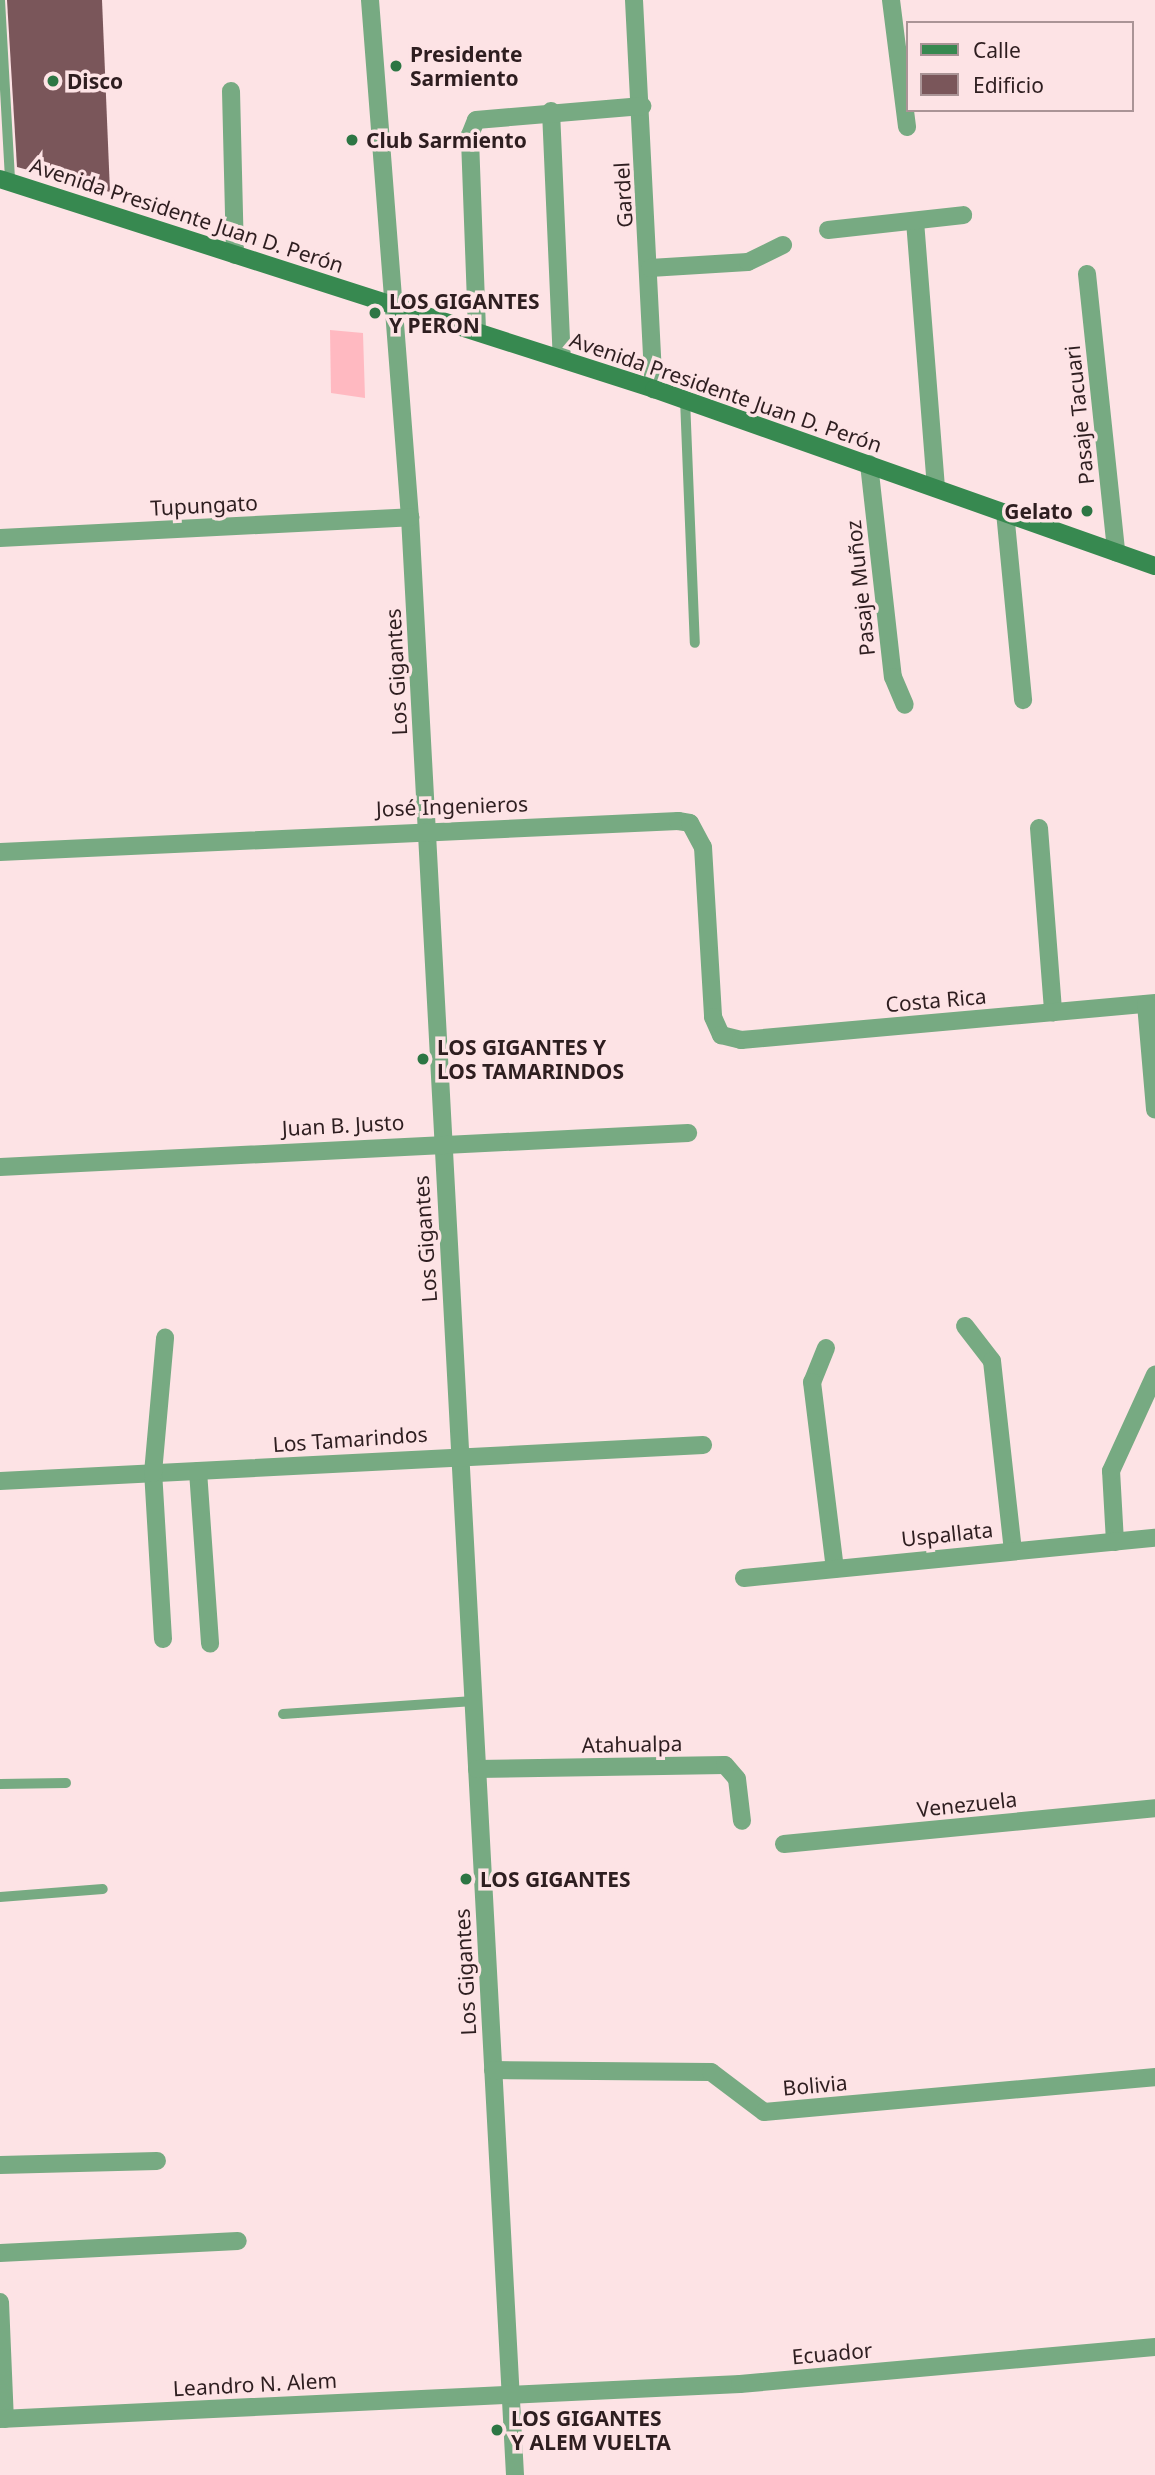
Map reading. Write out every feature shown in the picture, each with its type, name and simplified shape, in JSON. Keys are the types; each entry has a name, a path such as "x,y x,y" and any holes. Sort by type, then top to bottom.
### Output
{"main road":[{"name":"Avenida Presidente Juan D. Perón","path":"5,180 654,388 1155,566"}],"street":[{"name":"Los Gigantes","path":"370,0 410,517 428,829 441,1143 461,1455 512,2395 514,2475"},
{"name":"Gardel","path":"634,0 642,106 654,388"},
{"path":"891,0 906,127"},
{"path":"231,91 235,255"},
{"path":"477,330 470,135 476,120 551,111 642,106"},
{"path":"551,111 562,359"},
{"path":"828,230 963,215"},
{"path":"915,221 936,488"},
{"path":"650,268 748,262 783,245"},
{"name":"Pasaje Tacuari","path":"1087,274 1116,552"},
{"name":"Pasaje Muñoz","path":"869,464 893,677 905,705"},
{"path":"1005,512 1023,700"},
{"name":"Tupungato","path":"0,538 410,517"},
{"name":"José Ingenieros","path":"0,852 428,829 690,823 703,847 713,1017 721,1034"},
{"path":"1039,828 1053,1012"},
{"path":"1150,1003 1155,1110"},
{"name":"Costa Rica","path":"721,1034 741,1040 1150,1003"},
{"name":"Juan B. Justo","path":"0,1167 441,1143 688,1133"},
{"path":"965,1326 992,1361 1013,1550"},
{"path":"163,1639 153,1473 164,1338"},
{"path":"826,1348 812,1382 835,1569"},
{"path":"1115,1542 1111,1471 1155,1375"},
{"name":"Los Tamarindos","path":"0,1481 461,1455 703,1445"},
{"path":"198,1471 210,1644"},
{"name":"Uspallata","path":"744,1578 1155,1538"},
{"name":"Atahualpa","path":"477,1769 725,1765 737,1779 742,1821"},
{"name":"Venezuela","path":"784,1844 1155,1808"},
{"name":"Bolivia","path":"493,2070 711,2072 764,2112 1155,2077"},
{"path":"0,2165 157,2161"},
{"path":"0,2253 238,2241"},
{"path":"0,2302 3,2419"},
{"name":"Ecuador","path":"512,2395 740,2384 1155,2347"},
{"name":"Leandro N. Alem","path":"3,2419 512,2395"}],"lane":[{"path":"0,0 5,180"},
{"path":"685,400 695,643"},
{"path":"283,1714 474,1701"},
{"path":"0,1784 66,1783"},
{"path":"0,1897 103,1889"}],"shaded area":[{"path":"330,330 363,333 365,398 331,393"}],"building":[{"name":"Disco","path":"7,0 102,0 110,192 17,167"}],"place":[{"name":"Presidente Sarmiento","path":"396,66"},
{"name":"Disco","path":"53,81"},
{"name":"Club Sarmiento","path":"352,140"},
{"name":"LOS GIGANTES Y PERON","path":"375,313"},
{"name":"Gelato","path":"1087,511"},
{"name":"LOS GIGANTES Y LOS TAMARINDOS","path":"423,1059"},
{"name":"LOS GIGANTES","path":"466,1879"},
{"name":"LOS GIGANTES Y ALEM VUELTA","path":"497,2430"}]}
